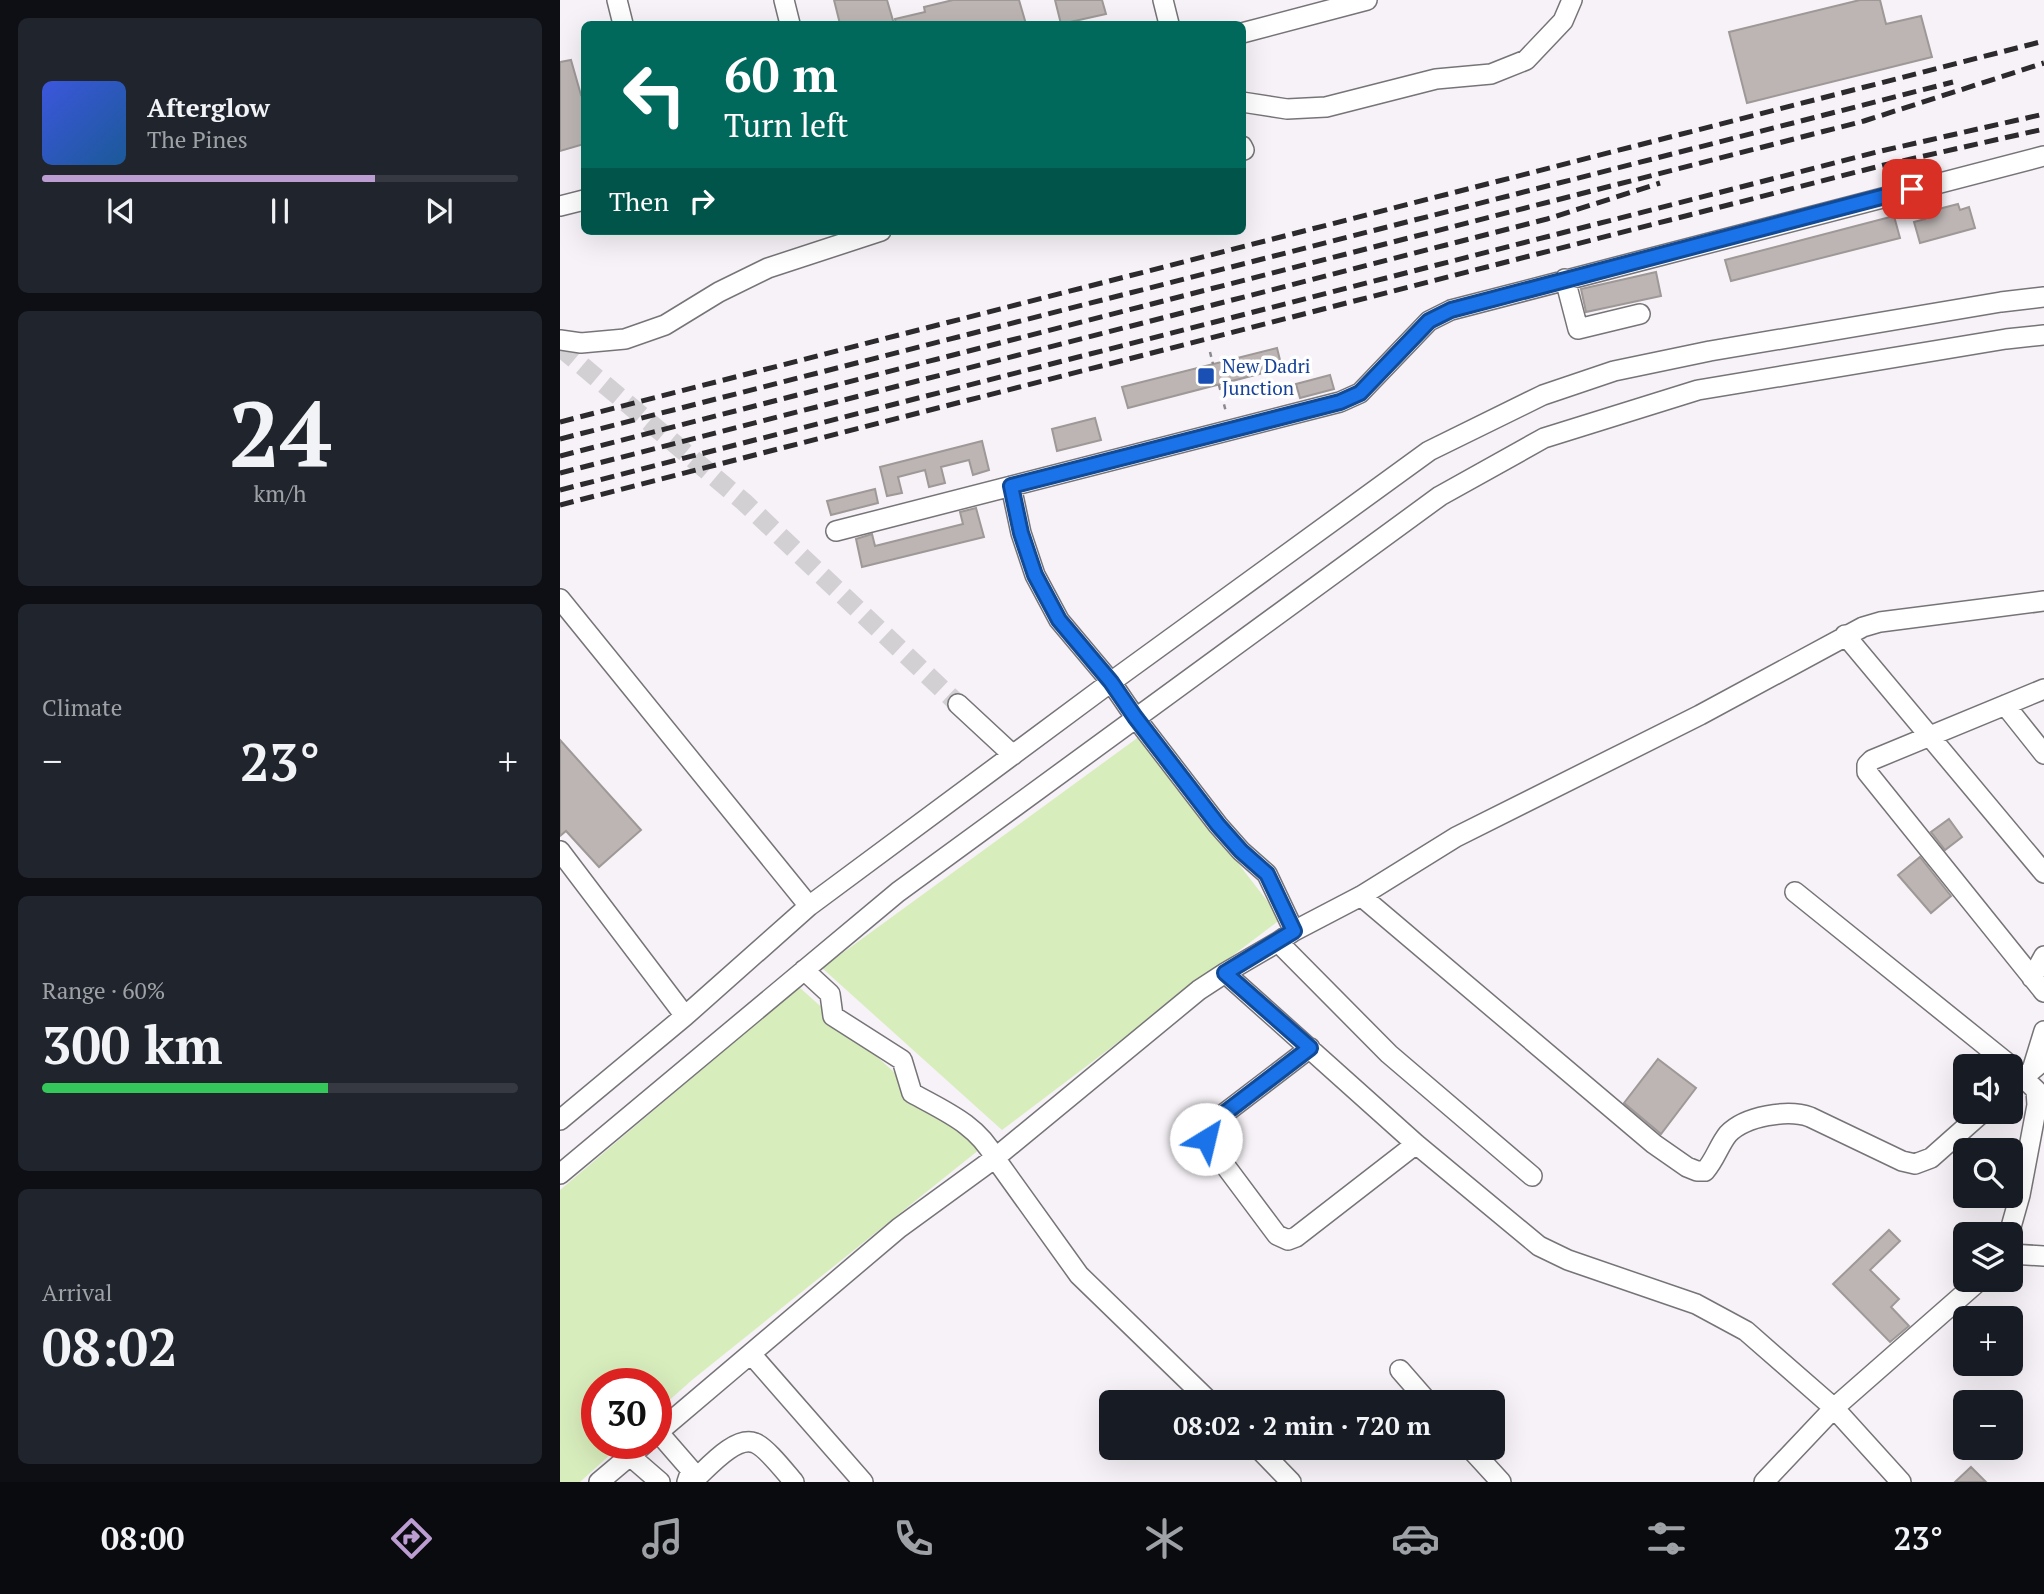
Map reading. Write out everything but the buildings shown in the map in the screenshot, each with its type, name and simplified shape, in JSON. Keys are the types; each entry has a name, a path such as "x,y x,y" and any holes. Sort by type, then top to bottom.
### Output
{"street":[{"path":"617,0 622,21"},
{"path":"784,0 789,21"},
{"path":"1163,0 1168,21"},
{"path":"1246,32 1325,5 1367,0"},
{"path":"1246,103 1287,109 1326,107 1436,79 1491,74 1526,61 1563,21 1572,0"},
{"path":"836,531 1340,402 1360,393 1429,321 1451,310 2044,156"},
{"path":"560,206 581,201"},
{"path":"560,340 581,343 635,336 665,325 719,292 768,268 869,235"},
{"path":"1565,279 1578,329 1640,314"},
{"path":"560,1120 685,1016 809,906 1429,451 1543,395 1614,371 1710,351 2001,302 2044,298"},
{"path":"560,1174 898,892 1440,496 1544,438 1698,390 2044,335"},
{"path":"1011,486 1021,533 1035,575 1059,620 1111,682 1218,825 1241,851 1267,874 1286,937 1389,1054 1532,1176"},
{"path":"560,598 809,906"},
{"path":"672,1420 899,1228 995,1158 1199,990 1225,973 1361,896 1456,837 1700,715 1863,626 2044,600"},
{"path":"1845,635 2044,873"},
{"path":"2038,985 1867,772 1867,765 1872,760 1931,738 2044,689"},
{"path":"958,704 1013,755"},
{"path":"2006,705 2044,754"},
{"path":"560,850 685,1016"},
{"path":"1795,892 2000,1054"},
{"path":"1361,896 1622,1117 1674,1159 1697,1171 1705,1171 1732,1131 1776,1114 1798,1112 1902,1161 1915,1164 1931,1158 1969,1124"},
{"path":"2038,985 2044,956"},
{"path":"804,970 830,994 833,1016 902,1060 912,1093 967,1123 986,1140 995,1158 1079,1275 1198,1390"},
{"path":"1225,973 1416,1144 1539,1245 1568,1260 1696,1304 1746,1331 1835,1408 1901,1482"},
{"path":"2023,1069 2044,1031"},
{"path":"1310,1048 1208,1126 1205,1133 1212,1148 1277,1235 1288,1240 1296,1237 1416,1144"},
{"path":"2012,1222 2041,1096 2023,1072"},
{"path":"2023,1255 2044,1256"},
{"path":"1765,1482 1835,1408 1966,1292"},
{"path":"751,1354 863,1482"},
{"path":"1400,1370 1418,1390"},
{"path":"690,1482 734,1445 744,1441 758,1443 794,1482"},
{"path":"672,1457 691,1470 690,1482"},
{"path":"599,1482 626,1459"},
{"path":"653,1459 660,1482"},
{"path":"1269,1460 1291,1482"},
{"path":"1481,1460 1500,1482"}],"path":[{"path":"1210,352 1213,364"},
{"path":"1219,385 1230,429"}],"green space":[{"path":"1140,736 1281,919 1002,1130 822,968"},
{"path":"799,987 980,1149 672,1398 672,1368 581,1368 581,1459 605,1459 580,1482 560,1482 560,1190"}],"tunnel":[{"path":"560,347 744,502 958,704"}],"railway":[{"path":"560,422 2044,41"},
{"path":"560,456 1864,121 2044,63"},
{"path":"560,439 1953,82"},
{"path":"560,490 1881,151 2044,114"},
{"path":"560,505 1884,165 2044,129"},
{"path":"560,473 1547,219 1660,183"}],"place":[{"name":"New Dadri Junction","path":"1206,376"}],"route":[{"path":"1206,1139 1208,1126 1310,1048 1225,973 1294,931 1267,874 1241,851 1218,825 1111,682 1059,620 1035,575 1021,533 1011,486 1340,402 1360,393 1429,321 1451,310 1912,189"}]}
